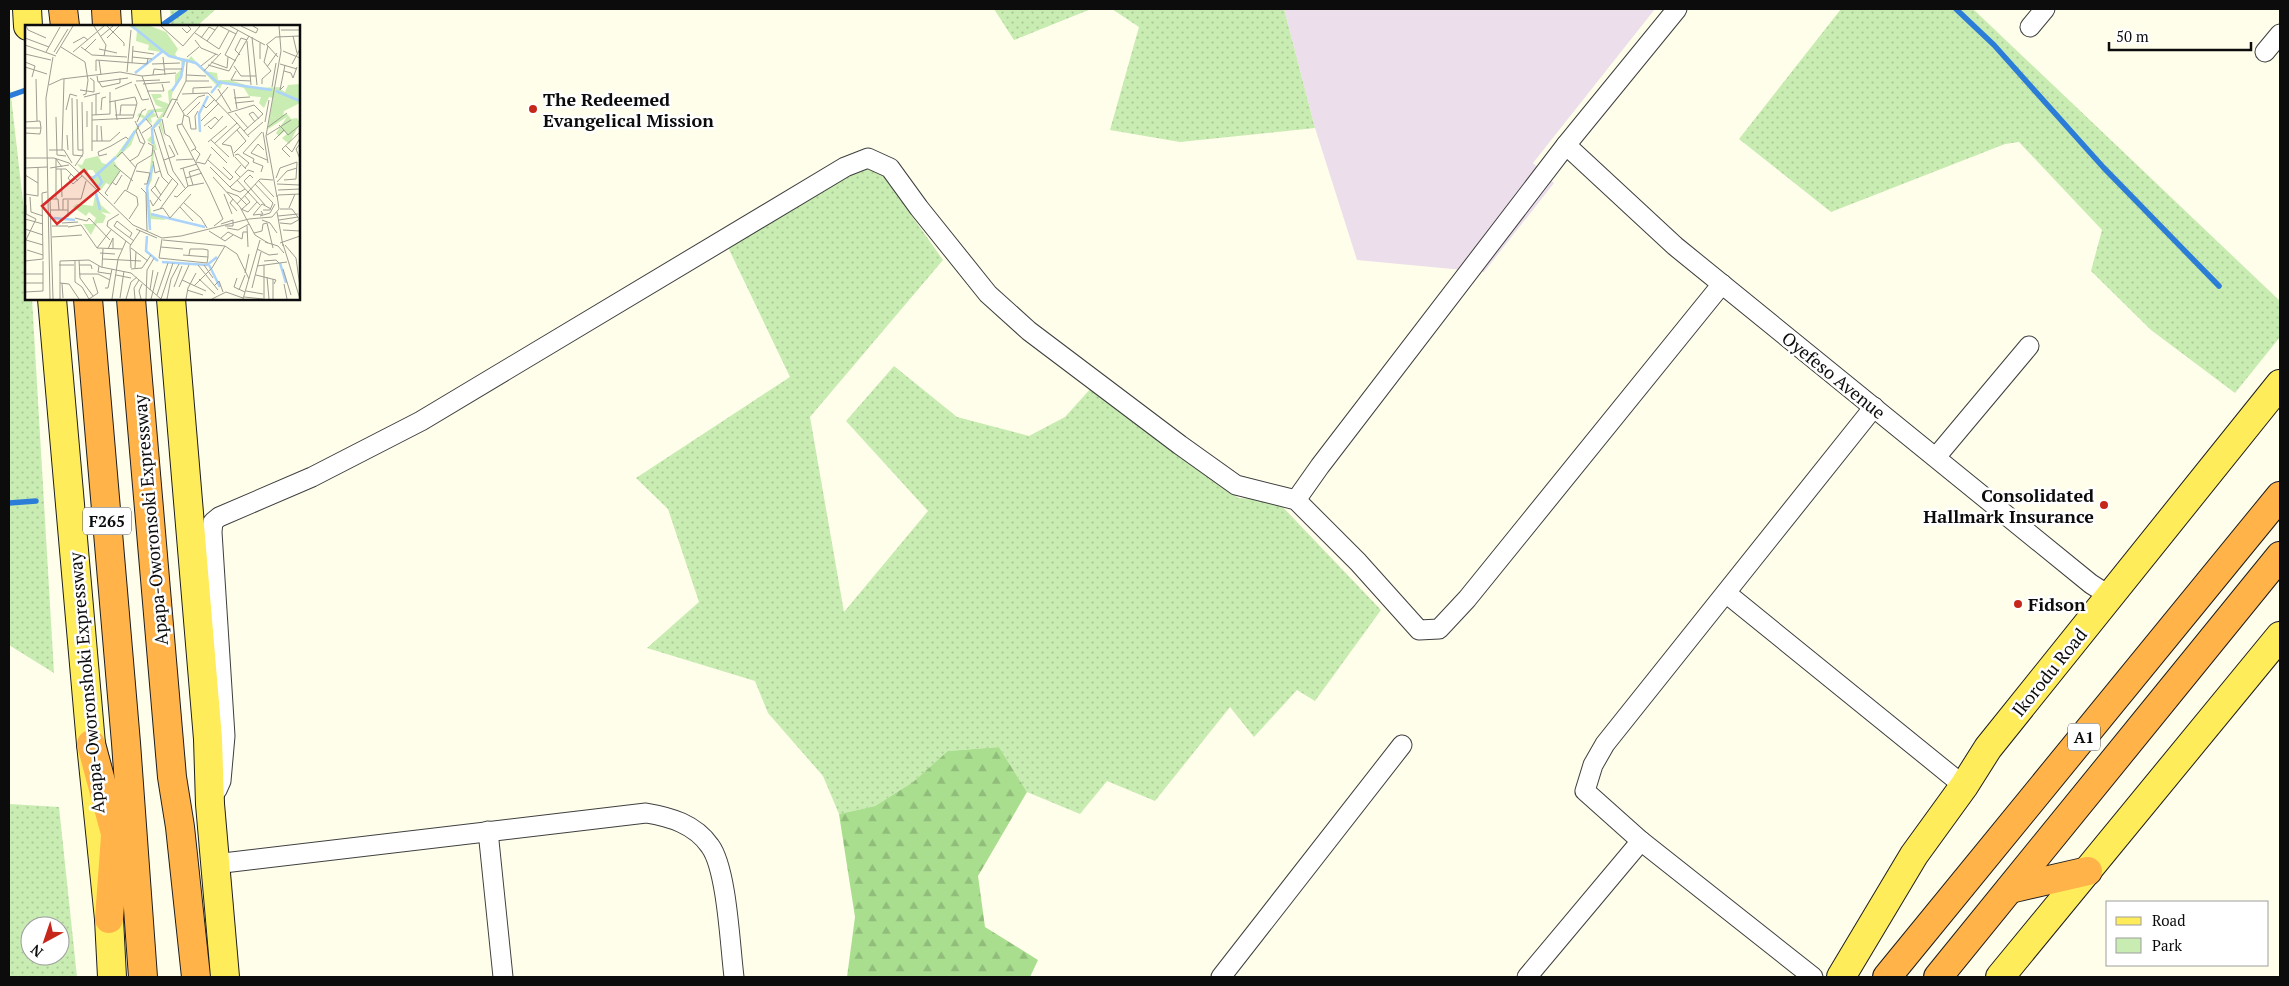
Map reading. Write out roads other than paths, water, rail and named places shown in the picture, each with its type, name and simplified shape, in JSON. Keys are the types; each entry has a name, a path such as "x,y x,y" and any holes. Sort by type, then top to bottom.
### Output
{"highway":[{"path":"63,9 65,25"},
{"path":"106,9 107,25"},
{"name":"F265","path":"88,300 126,743"},
{"name":"Apapa-Oworonsoki Expressway","path":"131,300 169,741 193,936"},
{"name":"A1","path":"1887,977 2280,496"},
{"name":"A1","path":"1938,977 2280,556"},
{"path":"109,919 115,830 126,743"},
{"name":"Apapa-Oworonshoki Expressway","path":"126,743 143,977"},
{"path":"91,744 138,923"},
{"path":"2010,889 2088,871"},
{"path":"193,936 200,977"},
{"name":"F265","path":"193,936 196,977"}],"main road":[{"path":"27,9 28,25"},
{"path":"146,9 147,25"},
{"name":"Apapa-Oworonshoki Expressway","path":"52,300 91,744 109,919 112,977"},
{"path":"171,300 208,739 210,804 225,977"},
{"name":"Ikorodu Road","path":"1842,977 1914,855 1964,786 1988,748 2280,384"},
{"path":"2000,977 2280,636"}],"street":[{"path":"1296,500 1566,145 1677,9"},
{"path":"2030,27 2045,9"},
{"path":"2265,52 2280,34"},
{"name":"Oyefeso Avenue","path":"1566,145 1675,246 2091,584 2110,596"},
{"path":"210,804 221,780 225,736 212,532 213,522 219,517 312,478 421,421 845,166 868,158 890,168 919,208 988,294 1029,331 1074,367 1128,404 1180,445 1236,485 1296,500 1358,562 1419,630 1439,629 1473,592 1722,284"},
{"path":"1936,457 2029,346"},
{"path":"1813,977 1641,841 1585,791 1593,765 1605,744 1874,408"},
{"path":"1726,593 1964,786"},
{"path":"1221,977 1402,745"},
{"path":"215,864 488,830 646,813 671,817 689,827 710,846 722,878 734,977"},
{"path":"488,830 502,977"},
{"path":"1527,977 1641,841"}],"waterway":[{"path":"162,25 185,9"},
{"path":"1956,9 1994,45 2103,167 2219,286"},
{"path":"9,96 25,90"},
{"path":"9,503 36,501"}],"place":[{"name":"The Redeemed Evangelical Mission","path":"533,109"},
{"name":"Consolidated Hallmark Insurance","path":"2104,505"},
{"name":"Fidson","path":"2018,604"}]}
